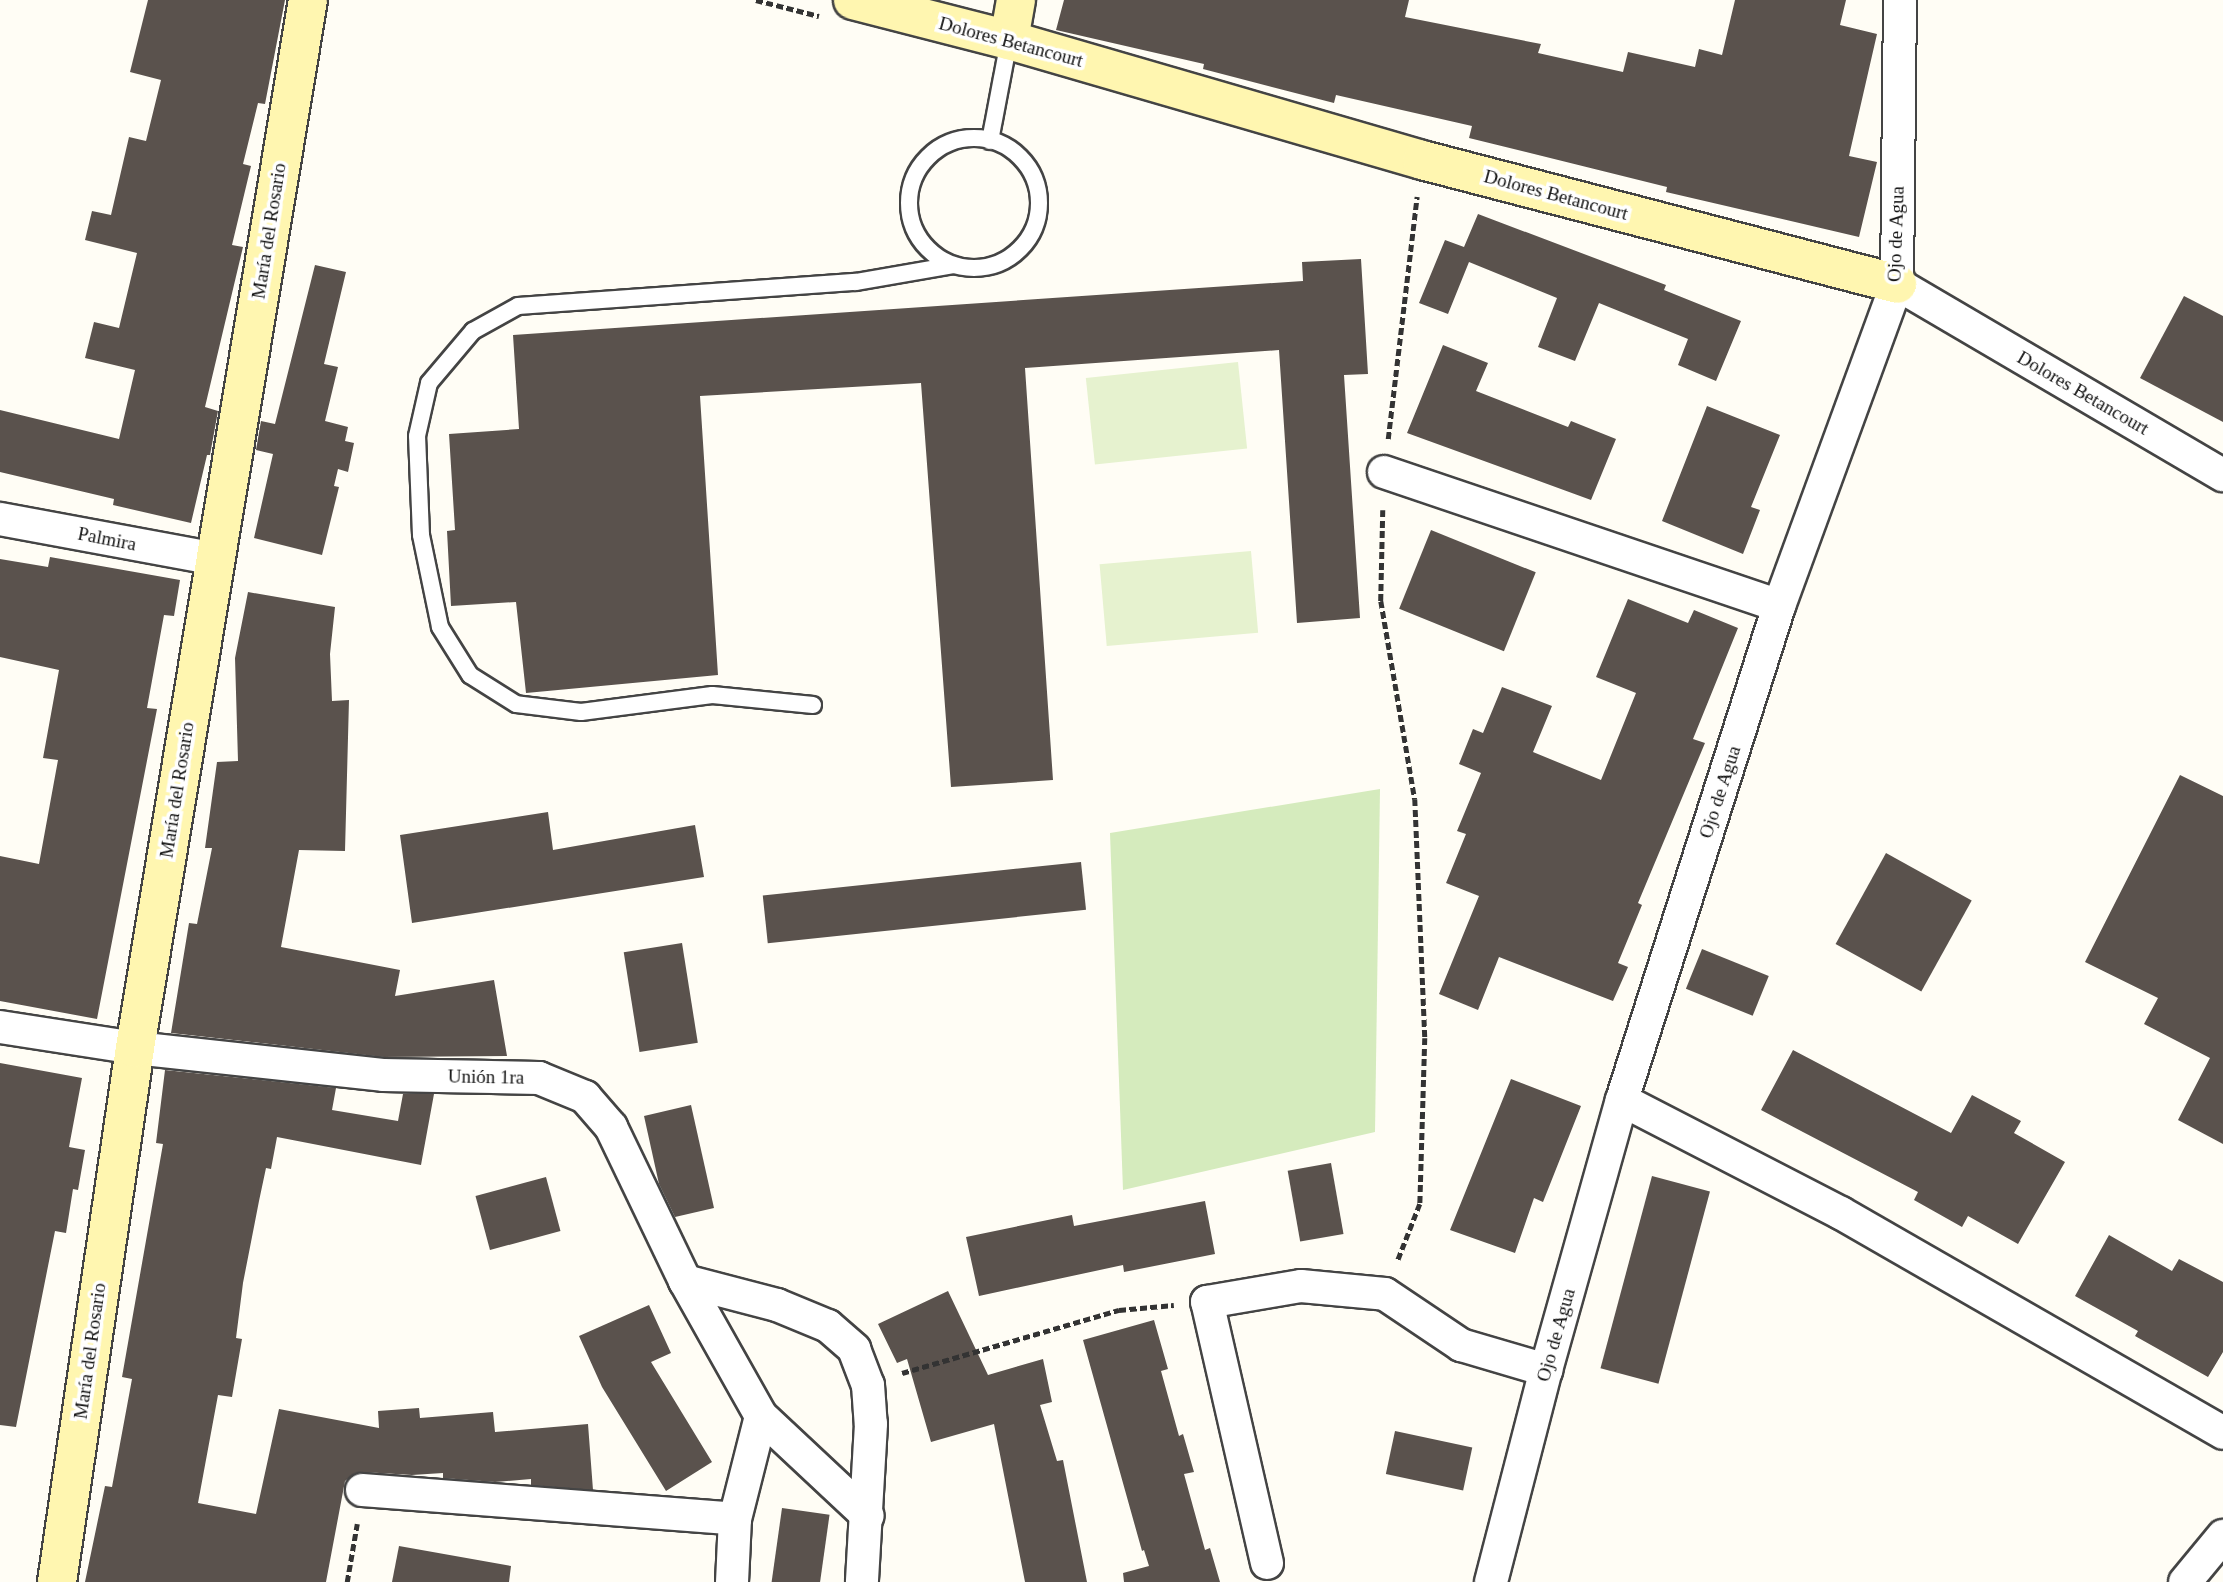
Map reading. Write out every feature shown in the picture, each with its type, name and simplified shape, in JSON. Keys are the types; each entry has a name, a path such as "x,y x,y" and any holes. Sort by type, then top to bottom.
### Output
{"street":[{"name":"María del Rosario","path":"57,1582 135,1048 308,0"},
{"name":"Dolores Betancourt","path":"853,0 1009,40 1422,160 1897,284 2223,475"},
{"path":"1009,40 1016,0"},
{"name":"Ojo de Agua","path":"1491,1582 1546,1370 1622,1100 1779,606 1897,284 1900,0"},
{"path":"1384,472 1779,606"},
{"name":"Palmira","path":"0,519 215,559"},
{"name":"Unión 1ra","path":"0,1027 135,1048 383,1075 540,1078 585,1097 611,1127 685,1281 761,1416 868,1516"},
{"path":"1622,1100 1841,1213 2223,1433"},
{"path":"685,1281 743,1299 777,1305 828,1326 854,1349 868,1385 871,1424 868,1516 862,1582"},
{"path":"1267,1563 1206,1302 1301,1286 1385,1294 1461,1345 1546,1370"},
{"path":"732,1582 735,1519 761,1416"},
{"path":"362,1490 735,1519"},
{"path":"2185,1582 2223,1536"}],"lane":[{"path":"990,141 1009,40"},
{"path":"813,705 712,695 581,712 516,704 470,674 440,627 421,535 417,436 429,383 472,331 518,306 856,282 953,265 974,268 1016,253 1030,236 1038,216 1039,194 1032,172 1018,155 978,138 957,140 937,148 922,162 912,180 908,201 916,231 935,256 953,265"}],"path":[{"path":"1385,1294 1420,1203 1425,1038 1415,799 1381,601 1384,472 1422,160"},
{"path":"868,1385 948,1357 1119,1310 1206,1302"},
{"path":"347,1582 362,1490"}],"green space":[{"path":"1238,362 1247,449 1095,465 1086,378"},
{"path":"1251,551 1258,633 1107,646 1100,564"},
{"path":"1380,789 1375,1132 1123,1190 1110,833"}],"building":[{"path":"148,0 285,0 265,104 258,103 243,164 251,166 232,245 243,247 205,407 218,411 210,455 207,455 191,523 113,505 114,499 0,472 0,410 119,439 135,370 85,358 94,322 119,328 137,253 85,240 92,211 111,215 129,137 146,141 161,80 130,72"},
{"path":"1064,0 1409,0 1405,17 1541,44 1538,53 1623,72 1628,52 1695,67 1699,49 1722,55 1735,0 1846,0 1840,25 1877,34 1849,156 1877,162 1859,237 1666,192 1667,187 1469,138 1472,126 1336,95 1334,103 1203,69 1204,64 1056,30"},
{"path":"1478,214 1666,285 1664,290 1741,321 1716,381 1678,365 1688,339 1599,303 1575,361 1538,347 1557,298 1469,262 1448,314 1419,303 1445,240 1464,247"},
{"path":"1361,259 1368,374 1344,375 1360,618 1297,623 1279,350 1025,368 1053,780 951,787 921,383 700,396 718,675 526,693 516,602 451,606 447,531 455,530 449,434 519,429 513,335 1303,281 1302,262"},
{"path":"315,265 346,272 324,364 338,367 325,421 348,427 345,441 354,443 348,472 338,469 334,486 339,487 322,555 254,538 273,454 256,450 261,421 275,424"},
{"path":"2184,296 2223,316 2223,422 2140,378"},
{"path":"1443,345 1488,363 1476,391 1568,427 1571,421 1616,439 1591,500 1407,433"},
{"path":"1707,406 1780,435 1751,507 1760,510 1743,554 1662,521"},
{"path":"1431,530 1536,572 1504,651 1399,609"},
{"path":"50,557 180,580 174,616 164,615 147,708 157,709 97,1019 0,1001 0,856 39,864 58,760 43,758 59,670 0,657 0,559 48,567"},
{"path":"248,592 335,607 330,654 332,701 349,700 345,851 299,850 281,947 400,970 395,996 494,980 507,1056 384,1057 171,1033 189,923 197,924 212,848 205,848 217,762 238,761 235,658"},
{"path":"1628,599 1688,623 1694,610 1738,628 1693,739 1705,743 1638,903 1642,905 1618,963 1628,967 1613,1001 1499,957 1478,1010 1439,994 1479,896 1446,883 1466,834 1457,831 1481,773 1459,764 1473,729 1483,733 1502,687 1552,706 1533,752 1601,780 1636,693 1596,677"},
{"path":"2180,775 2223,796 2223,1144 2178,1120 2210,1058 2144,1024 2158,998 2085,962"},
{"path":"548,812 553,850 695,825 704,877 412,923 400,835"},
{"path":"1886,853 1972,901 1921,991 1836,944"},
{"path":"1081,862 1086,910 768,943 763,895"},
{"path":"682,943 698,1043 640,1052 624,952"},
{"path":"1702,949 1769,976 1753,1016 1686,989"},
{"path":"1793,1050 1951,1133 1972,1095 2021,1121 2014,1133 2065,1162 2018,1244 1968,1216 1962,1227 1914,1200 1918,1192 1761,1110"},
{"path":"0,1063 82,1078 69,1147 85,1150 78,1190 73,1189 66,1233 55,1231 16,1427 0,1425"},
{"path":"165,1070 336,1088 332,1110 398,1121 403,1094 434,1094 421,1165 277,1137 271,1169 266,1168 243,1283 236,1338 242,1339 232,1397 218,1395 198,1503 256,1514 279,1409 379,1428 378,1411 419,1408 420,1418 493,1412 495,1432 588,1424 593,1490 531,1485 531,1479 495,1482 443,1478 443,1473 412,1475 363,1472 354,1474 345,1481 326,1582 85,1582 105,1486 112,1487 132,1379 122,1377 163,1144 156,1143"},
{"path":"1511,1079 1581,1106 1543,1202 1534,1198 1515,1253 1450,1230"},
{"path":"691,1105 714,1208 675,1217 659,1184 644,1116"},
{"path":"1331,1163 1344,1234 1300,1242 1288,1171"},
{"path":"1652,1176 1710,1192 1658,1384 1600,1368"},
{"path":"546,1177 560,1231 490,1250 475,1196"},
{"path":"1205,1201 1215,1254 1124,1272 1123,1265 979,1296 966,1237 1072,1215 1074,1226"},
{"path":"2109,1235 2172,1271 2179,1259 2223,1282 2223,1352 2208,1377 2135,1336 2138,1331 2075,1296"},
{"path":"948,1291 988,1375 1043,1359 1052,1402 1040,1405 1057,1461 1063,1460 1087,1582 1025,1582 994,1424 931,1442 907,1359 897,1363 878,1324"},
{"path":"649,1305 671,1353 651,1362 712,1462 666,1491 602,1387 579,1336"},
{"path":"1154,1320 1168,1369 1161,1371 1179,1436 1183,1434 1194,1472 1184,1474 1205,1550 1210,1548 1220,1582 1124,1582 1123,1573 1149,1566 1144,1550 1142,1551 1083,1340"},
{"path":"1395,1431 1472,1447 1463,1490 1386,1474"},
{"path":"782,1508 830,1515 820,1582 772,1582"},
{"path":"399,1546 511,1566 509,1582 392,1582"}]}
